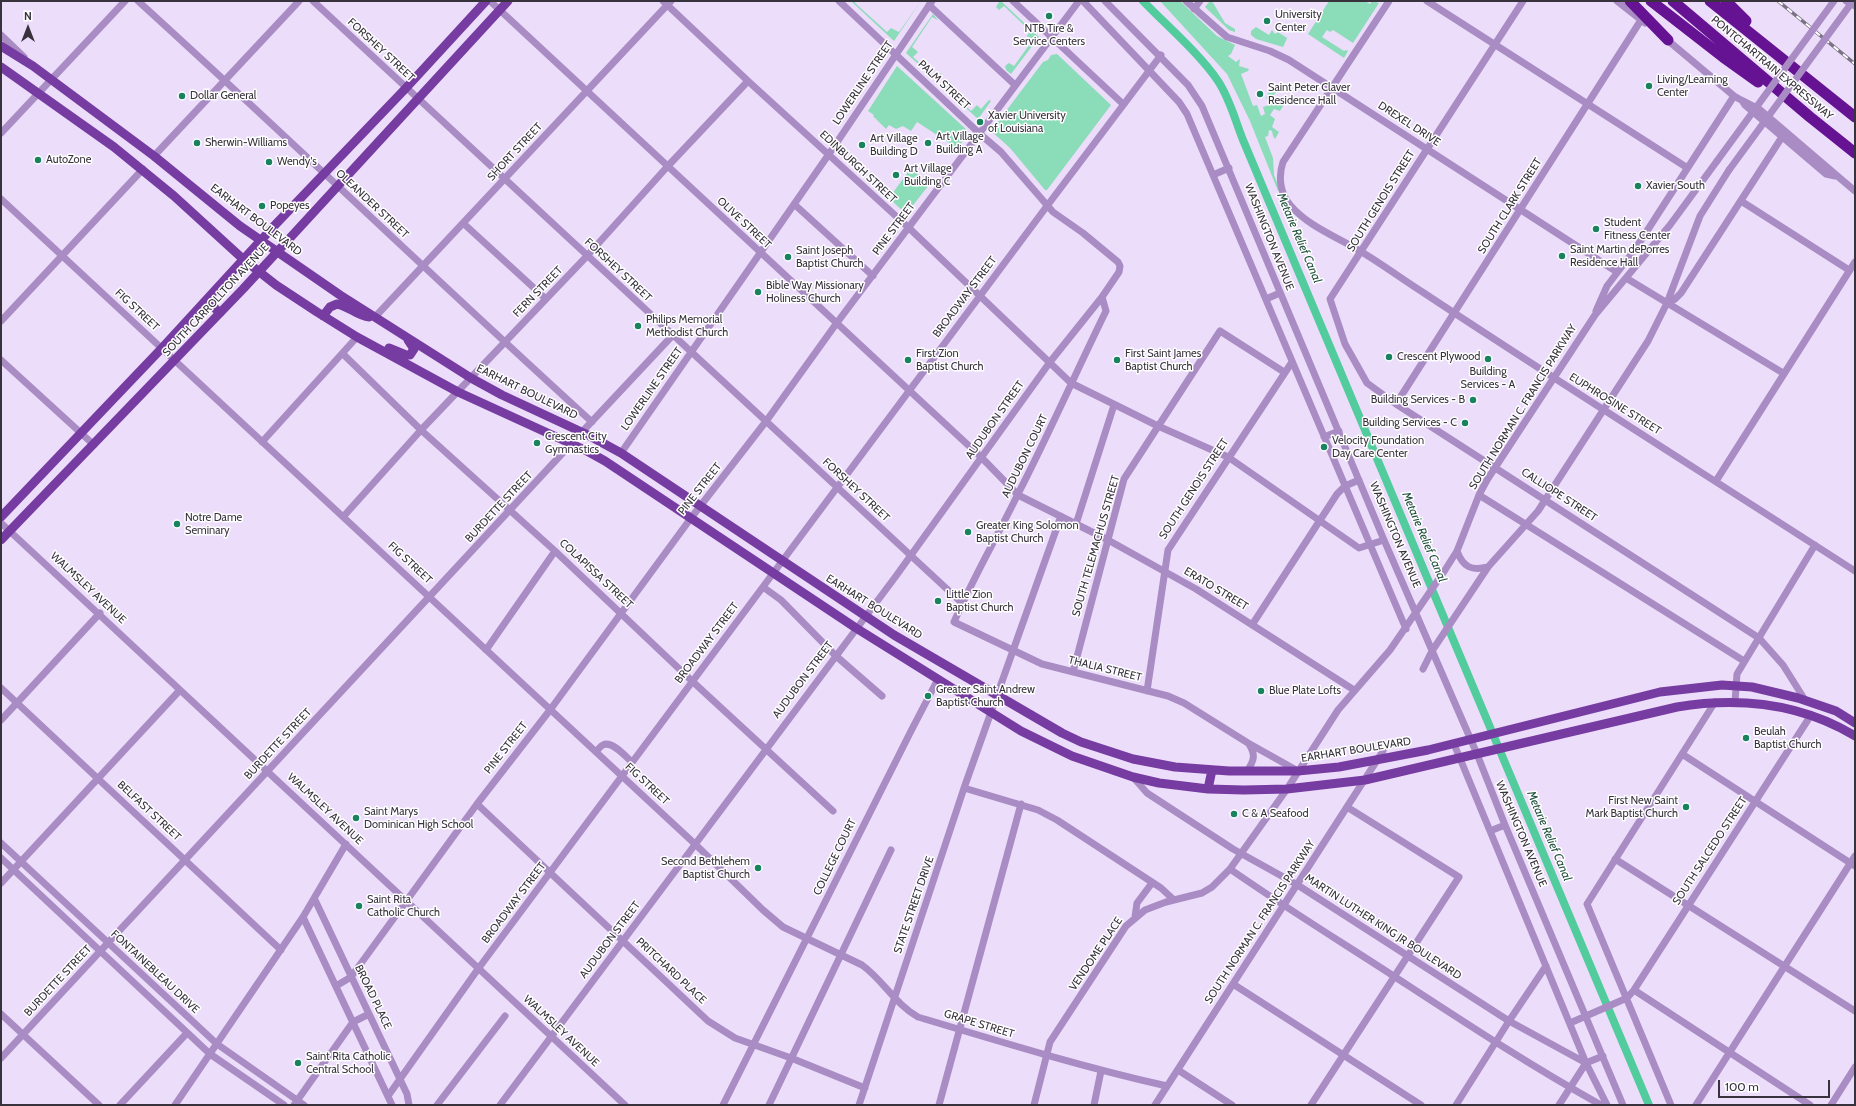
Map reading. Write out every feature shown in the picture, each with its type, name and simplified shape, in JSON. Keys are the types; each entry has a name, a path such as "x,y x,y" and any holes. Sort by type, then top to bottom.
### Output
{"highway":[{"path":"1630,1 1668,40"},
{"path":"1651,1 1723,57 1810,117"},
{"name":"PONTCHARTRAIN EXPRESSWAY","path":"1673,1 1810,117 1855,153"},
{"name":"PONTCHARTRAIN EXPRESSWAY","path":"1710,1 1855,117"},
{"path":"1726,1 1772,50"}],"main road":[{"name":"SOUTH CARROLLTON AVENUE","path":"1,517 162,348 243,259 406,88 486,1"},
{"name":"SOUTH CARROLLTON AVENUE","path":"1,540 220,313 508,1"},
{"name":"EARHART BOULEVARD","path":"1,46 33,66 154,156 240,226 375,318 471,378 502,395 582,432 621,453 865,617 996,696 1081,742 1133,759 1175,766 1248,772 1298,771 1339,767 1378,760 1508,731 1660,692 1702,686 1736,686 1777,692 1836,711 1855,723"},
{"path":"1,67 104,139 143,169 243,259 323,316 357,337 458,392 571,444 605,462 856,628 990,712 1051,747 1095,766 1159,783 1208,789 1287,789 1365,780 1678,706 1716,702 1763,703 1811,715 1855,736"},
{"path":"206,300 220,313"},
{"path":"323,316 330,307 337,304 345,306 357,314 375,318"},
{"path":"368,342 386,347 406,356 410,355 414,349 406,337"},
{"path":"1542,722 1546,737"},
{"path":"1208,789 1212,770"}],"street":[{"path":"1,133 125,1"},
{"name":"OLEANDER STREET","path":"138,1 225,79 323,174 592,422"},
{"path":"154,156 299,1"},
{"name":"FORSHEY STREET","path":"313,1 672,336 767,420 837,488 962,603"},
{"name":"OLIVE STREET","path":"490,1 908,392 982,458 1018,495 1061,516"},
{"name":"PALM STREET","path":"839,1 1001,152 1052,212 1083,233 1118,262 1120,266"},
{"path":"1013,1 1124,104"},
{"name":"PINE STREET","path":"336,986 351,977 477,804 550,710 691,518 767,420 836,324 1079,1"},
{"path":"1083,1 1179,102 1187,114 1406,629"},
{"name":"WASHINGTON AVENUE","path":"1105,1 1161,55 1196,94 1229,168 1384,540 1470,740 1481,753 1505,825 1587,1016 1622,1105"},
{"name":"DREXEL DRIVE","path":"1186,1 1227,37 1278,55 1333,88 1618,272"},
{"path":"1194,9 1200,1"},
{"path":"1333,88 1389,1"},
{"path":"1427,1 1686,167"},
{"name":"SOUTH GENOIS STREET","path":"1336,292 1523,1"},
{"path":"1617,1 1668,40 1743,102 1826,174 1835,176"},
{"name":"SOUTH NORMAN C. FRANCIS PARKWAY","path":"1287,789 1338,710 1390,650 1406,629 1445,570 1456,551 1479,495 1594,314 1670,225 1834,1"},
{"path":"1846,1 1855,6"},
{"path":"1423,669 1432,651 1488,567 1528,525 1546,499 1648,341 1667,303 1700,216 1729,170 1853,1"},
{"name":"EDINBURGH STREET","path":"667,2 748,81 829,154 1072,383 1158,426 1228,457 1359,548 1370,545"},
{"name":"SHORT STREET","path":"375,318 587,91 667,2"},
{"path":"931,3 1016,85"},
{"name":"LOWERLINE STREET","path":"621,453 692,353 931,3"},
{"name":"SOUTH CLARK STREET","path":"1396,404 1642,20"},
{"path":"1,35 33,66"},
{"name":"BROADWAY STREET","path":"388,1096 478,969 1161,55"},
{"name":"FERN STREET","path":"343,516 421,430 587,256 667,167 748,81"},
{"name":"EUPHROSINE STREET","path":"1333,88 1280,169 1280,184 1286,200 1304,218 1361,252 1855,571"},
{"name":"SOUTH NORMAN C. FRANCIS PARKWAY","path":"1594,314 1600,298 1607,286 1636,248 1686,167 1734,96"},
{"path":"1743,102 1748,102 1759,109 1830,168 1835,176 1855,191"},
{"path":"1667,303 1675,299 1681,293 1782,137"},
{"path":"1213,174 1229,168"},
{"path":"1,321 143,169"},
{"name":"FIG STREET","path":"1,199 695,844 763,910 783,927 807,939"},
{"path":"1741,201 1850,270"},
{"path":"794,204 873,276"},
{"path":"463,223 546,299"},
{"path":"1716,481 1783,373 1855,262"},
{"name":"AUDUBON STREET","path":"500,1105 865,617 982,458 1050,362 1102,297 1119,272 1120,266"},
{"path":"1626,278 1783,373"},
{"name":"CALLIOPE STREET","path":"1336,292 1330,299 1345,344 1367,383 1396,404 1546,499 1759,638 1783,665 1805,700"},
{"path":"1266,299 1280,293"},
{"name":"AUDUBON COURT","path":"954,622 962,603 1018,495 1106,311 1102,297"},
{"name":"SOUTH TELEMACHUS STREET","path":"1073,672 1124,479 1220,331 1284,372"},
{"path":"582,432 672,336"},
{"path":"262,442 344,354 357,337"},
{"name":"COLAPISSA STREET","path":"344,354 421,430 555,551 692,681 833,810"},
{"path":"1,360 94,445"},
{"name":"SOUTH GENOIS STREET","path":"1147,691 1168,550 1292,362"},
{"path":"1076,524 1114,405"},
{"path":"1324,437 1339,431"},
{"name":"BURDETTE STREET","path":"1,1058 571,444"},
{"path":"1252,625 1337,494 1345,486 1359,480"},
{"path":"1479,495 1744,661"},
{"name":"ERATO STREET","path":"1061,516 1108,540 1196,589 1354,690"},
{"name":"STATE STREET DRIVE","path":"859,1105 990,712 1061,516"},
{"name":"WALMSLEY AVENUE","path":"1,523 100,613 180,690 346,844 405,902 624,1105"},
{"path":"1370,545 1384,540"},
{"path":"1735,702 1737,674 1815,545"},
{"path":"486,650 555,551"},
{"path":"1456,551 1466,567 1472,569 1488,567"},
{"path":"763,587 794,612 836,656 882,696"},
{"path":"1,720 100,613"},
{"name":"THALIA STREET","path":"954,622 1042,664 1168,696 1184,703 1248,743 1298,771"},
{"name":"COLLEGE COURT","path":"723,1105 938,679"},
{"name":"BELFAST STREET","path":"1,688 281,950"},
{"path":"1,883 180,690"},
{"path":"1671,1105 1587,904 1716,702"},
{"name":"SOUTH SALCEDO STREET","path":"1627,998 1634,990 1811,715"},
{"path":"1248,743 1254,751 1255,756 1248,772"},
{"path":"596,752 603,745 607,744 614,746 632,762"},
{"path":"1454,744 1586,1062 1607,1105"},
{"name":"SOUTH NORMAN C. FRANCIS PARKWAY","path":"1155,1105 1383,751"},
{"path":"1682,754 1756,800 1853,864"},
{"name":"MARTIN LUTHER KING JR BOULEVARD","path":"1133,777 1147,793 1240,853 1296,884 1509,1021 1586,1062"},
{"path":"964,788 1021,804 1038,810 1057,820 1152,882 1174,900"},
{"name":"VENDOME PLACE","path":"1034,1105 1050,1042 1126,926 1145,910 1174,900 1202,893 1212,887 1230,869 1287,789"},
{"name":"PRITCHARD PLACE","path":"477,804 708,1021 724,1032 754,1045 791,1058 865,1088"},
{"path":"939,1105 1021,804"},
{"path":"1311,1105 1407,955 1459,878 1347,807"},
{"path":"1490,831 1505,825"},
{"name":"FONTAINEBLEAU DRIVE","path":"1,842 217,1044 296,1103 304,1105"},
{"path":"175,1105 304,917 346,844"},
{"path":"769,1105 891,850"},
{"path":"1696,1105 1785,966 1853,864 1855,856"},
{"name":"FONTAINEBLEAU DRIVE","path":"1,858 210,1054 284,1105"},
{"path":"1615,859 1855,1012"},
{"path":"1230,869 1283,905 1496,1041 1570,1088 1601,1105"},
{"name":"VENDOME PLACE","path":"1135,917 1137,903 1152,882"},
{"name":"BROAD PLACE","path":"315,900 400,1078 407,1094 409,1105"},
{"path":"304,917 392,1105"},
{"name":"GRAPE STREET","path":"807,939 862,965 873,973 902,1006 918,1017 1046,1056 1101,1071 1167,1086"},
{"path":"1456,1105 1496,1041 1546,966"},
{"path":"1233,984 1422,1105"},
{"path":"1634,990 1810,1105"},
{"path":"1570,1023 1627,998"},
{"path":"1,1014 99,1105"},
{"path":"296,1103 353,1022 369,1014"},
{"path":"436,1105 505,1016"},
{"path":"120,1105 187,1033"},
{"path":"1559,1105 1586,1062 1603,1056"},
{"path":"1831,1105 1855,1067"},
{"path":"1178,1070 1232,1105"},
{"path":"1094,1105 1101,1071"}],"green space":[{"path":"856,1 855,3 887,32 891,28 899,32 921,1 894,41 852,2"},
{"path":"998,1 1001,1 1039,37 1011,74 1006,70 1005,66 1009,63 1014,66 1032,41 1027,36 1030,31 1004,6 999,10 996,7 999,2"},
{"path":"1160,1 1180,1 1217,36 1235,45 1231,54 1228,56 1236,62 1240,59 1239,66 1249,69 1241,74 1253,106 1257,105 1261,116 1265,114 1263,107 1269,105 1266,97 1268,96 1268,93 1276,92 1272,97 1282,100 1285,103 1280,111 1274,109 1270,115 1275,119 1272,127 1279,132 1275,139 1272,131 1269,130 1268,136 1265,137 1273,158 1274,175 1280,190 1278,191 1250,121 1227,74"},
{"path":"1210,1 1212,1 1225,23 1235,29 1235,32 1229,30 1205,7"},
{"path":"1329,1 1365,1 1370,4 1372,1 1379,3 1353,43 1333,30 1330,32 1327,30 1322,37 1344,51 1348,51 1344,58 1308,34"},
{"path":"933,14 938,20 932,17 912,47 918,52 913,57 936,78 941,73 942,75 937,81 906,53"},
{"path":"1256,27 1269,35 1272,30 1275,34 1278,32 1287,38 1289,34 1283,47 1256,39 1251,35 1251,31"},
{"path":"1057,54 1111,105 1047,190 1045,190 1010,148 991,131 1043,62 1048,60 1051,55"},
{"path":"897,66 968,131 968,134 957,149 950,146 951,144 917,122 911,131 903,126 896,129 889,125 886,129 873,116 874,115 868,111"},
{"path":"949,81 951,83 946,88 971,111 977,105 981,109 989,100 991,101 978,119 943,87"},
{"path":"911,168 929,185 906,214 889,198"}],"waterway":[{"name":"Metarie Relief Canal","path":"1143,1 1202,60 1218,81 1226,95 1243,140 1649,1105"}],"railway":[{"path":"1778,1 1855,64"}],"place":[{"name":"NTB Tire & Service Centers","path":"1049,16"},
{"name":"University Center","path":"1267,21"},
{"name":"Living/Learning Center","path":"1649,86"},
{"name":"Saint Peter Claver Residence Hall","path":"1260,94"},
{"name":"Dollar General","path":"182,96"},
{"name":"Xavier University of Louisiana","path":"980,122"},
{"name":"Sherwin-Williams","path":"197,143"},
{"name":"Art Village Building A","path":"928,143"},
{"name":"Art Village Building D","path":"862,145"},
{"name":"AutoZone","path":"38,160"},
{"name":"Wendy's","path":"269,162"},
{"name":"Art Village Building C","path":"896,175"},
{"name":"Xavier South","path":"1638,186"},
{"name":"Popeyes","path":"262,206"},
{"name":"Student Fitness Center","path":"1596,229"},
{"name":"Saint Martin dePorres Residence Hall","path":"1562,256"},
{"name":"Saint Joseph Baptist Church","path":"788,257"},
{"name":"Bible Way Missionary Holiness Church","path":"758,292"},
{"name":"Philips Memorial Methodist Church","path":"638,326"},
{"name":"Crescent Plywood","path":"1389,357"},
{"name":"Building Services - A","path":"1488,359"},
{"name":"First Zion Baptist Church","path":"908,360"},
{"name":"First Saint James Baptist Church","path":"1117,360"},
{"name":"Building Services - B","path":"1473,400"},
{"name":"Building Services - C","path":"1465,423"},
{"name":"Crescent City Gymnastics","path":"537,443"},
{"name":"Velocity Foundation Day Care Center","path":"1324,447"},
{"name":"Notre Dame Seminary","path":"177,524"},
{"name":"Greater King Solomon Baptist Church","path":"968,532"},
{"name":"Little Zion Baptist Church","path":"938,601"},
{"name":"Blue Plate Lofts","path":"1261,691"},
{"name":"Greater Saint Andrew Baptist Church","path":"928,696"},
{"name":"Beulah Baptist Church","path":"1746,738"},
{"name":"First New Saint Mark Baptist Church","path":"1686,807"},
{"name":"C & A Seafood","path":"1234,814"},
{"name":"Saint Marys Dominican High School","path":"356,818"},
{"name":"Second Bethlehem Baptist Church","path":"758,868"},
{"name":"Saint Rita Catholic Church","path":"359,906"},
{"name":"Saint Rita Catholic Central School","path":"298,1063"}]}
